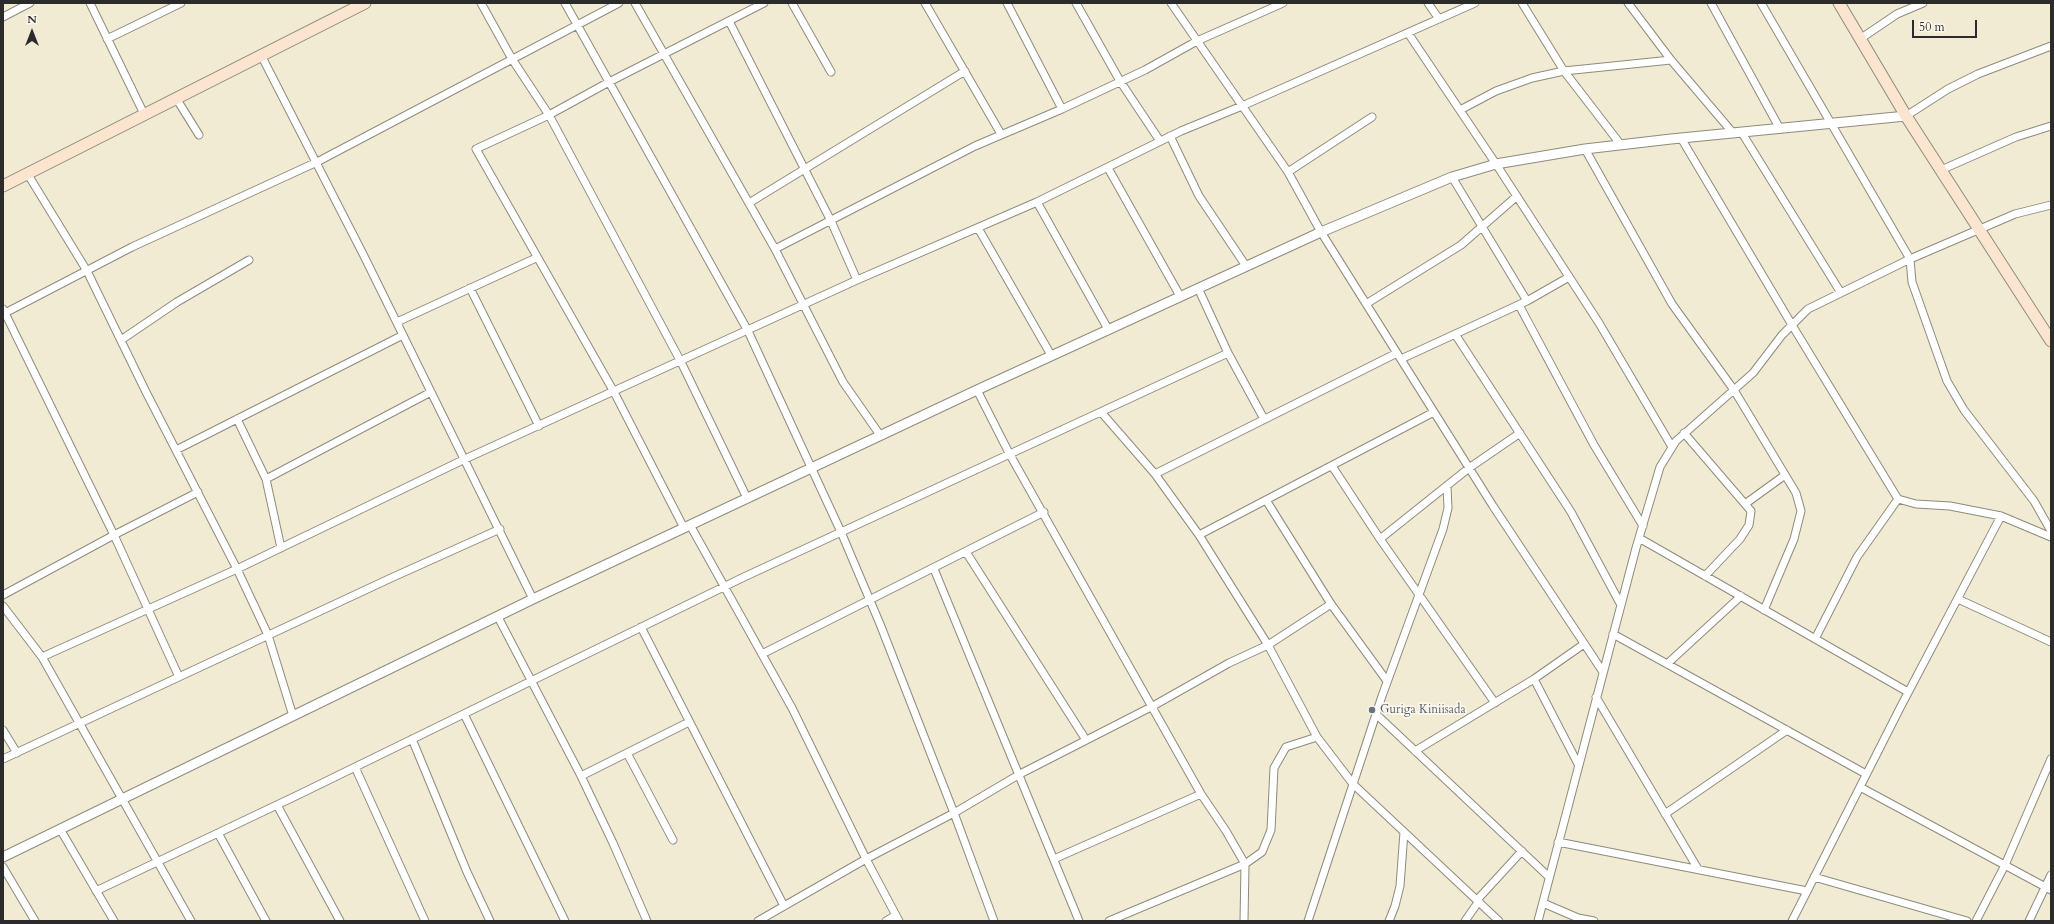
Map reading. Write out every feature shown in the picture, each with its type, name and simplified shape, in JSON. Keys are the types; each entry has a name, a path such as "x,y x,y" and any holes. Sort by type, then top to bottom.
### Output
{"main road":[{"path":"3,186 365,3"},
{"path":"1839,3 1906,116 1978,230 2051,341"}],"street":[{"path":"3,17 30,3"},
{"path":"90,3 144,114"},
{"path":"107,39 181,3"},
{"path":"481,3 512,59 549,115 681,362 747,498"},
{"path":"565,3 748,331 841,532 870,601 954,813 994,921"},
{"path":"179,677 114,535 4,311 87,271 132,247 317,162 619,3"},
{"path":"635,3 775,249 805,305 843,382 880,435"},
{"path":"764,3 609,82 549,115 476,149 536,258 614,392 687,526 792,708 866,859 898,918 886,921"},
{"path":"792,3 831,72"},
{"path":"925,3 1001,134"},
{"path":"1007,3 1062,109"},
{"path":"1076,3 1120,81 1160,141"},
{"path":"1171,3 1288,172 1321,232 1469,468 1603,672"},
{"path":"775,249 1001,134 1062,109 1197,41 1282,3"},
{"path":"1428,3 1439,20"},
{"path":"42,657 237,569 465,459 681,362 858,280 1037,202 1170,136 1242,106 1475,3"},
{"path":"1522,3 1564,71 1621,145"},
{"path":"1628,3 1671,60 1737,133 1777,192 1841,293"},
{"path":"1711,3 1780,129"},
{"path":"1761,3 1910,259 1912,282 1947,381 1964,410 2034,501 2051,531"},
{"path":"1860,39 1897,14 1923,3"},
{"path":"729,21 831,221 858,280"},
{"path":"1408,33 1496,164 1599,323 1672,447"},
{"path":"3,857 498,618 533,599 880,435 1321,232 1452,176 1496,164 1621,145 1906,116 1948,89 1978,74 2051,46"},
{"path":"261,55 317,162 500,529 533,599"},
{"path":"1460,110 1496,91 1532,78 1564,71 1671,60"},
{"path":"749,203 964,71"},
{"path":"176,98 199,135"},
{"path":"1288,172 1372,117"},
{"path":"1941,170 2016,137 2051,126"},
{"path":"1170,136 1199,196 1246,266"},
{"path":"1682,138 1792,325 1898,500 1916,504 1950,506 2001,516 2051,537"},
{"path":"1585,150 1672,304 1734,390 1796,493 1801,511 1794,540 1764,610"},
{"path":"1108,168 1180,296"},
{"path":"28,173 87,271 237,569 268,635 293,716"},
{"path":"1452,176 1527,301"},
{"path":"1366,304 1460,245 1516,196"},
{"path":"1037,202 1108,329"},
{"path":"1538,921 1578,764 1639,538 1660,467 1672,447 1684,433 1753,373 1782,334 1808,309 1910,259 2015,214 2051,205"},
{"path":"978,228 1051,355"},
{"path":"397,322 536,258"},
{"path":"121,340 176,302 249,260"},
{"path":"1155,474 1399,356 1455,334 1519,305 1569,277"},
{"path":"470,288 539,426"},
{"path":"1198,288 1228,352 1264,420"},
{"path":"1519,305 1594,445 1643,526"},
{"path":"1455,334 1571,512 1621,605"},
{"path":"176,450 403,335"},
{"path":"96,890 356,767 723,587 1228,352"},
{"path":"976,390 1009,453 1044,512 1153,706 1200,794 1226,831 1245,864 1244,921"},
{"path":"266,479 431,392"},
{"path":"1101,412 1155,474 1199,535 1268,645 1317,737 1353,784 1499,921"},
{"path":"1199,535 1434,412"},
{"path":"237,419 266,479 281,548"},
{"path":"1380,539 1469,468 1520,433"},
{"path":"1684,433 1751,511 1749,525 1740,539 1705,576"},
{"path":"1332,466 1380,539 1495,703"},
{"path":"1744,504 1785,475"},
{"path":"1308,921 1376,714 1443,529 1448,508 1447,486"},
{"path":"3,595 114,535 198,492"},
{"path":"1266,500 1331,604 1388,680"},
{"path":"1815,639 1857,558 1898,500"},
{"path":"762,654 934,569 1044,512"},
{"path":"1792,921 1908,692 2001,516"},
{"path":"3,759 268,635 500,529"},
{"path":"1639,538 1908,692"},
{"path":"966,552 1086,740"},
{"path":"934,569 1080,921"},
{"path":"1667,664 1741,596"},
{"path":"1958,599 2051,642"},
{"path":"758,921 866,859 954,813 1020,774 1153,706 1229,662 1268,645 1331,604"},
{"path":"3,606 42,657 121,800 191,921"},
{"path":"498,618 581,776 613,843 647,921"},
{"path":"641,627 784,906"},
{"path":"1613,634 1866,774"},
{"path":"1415,751 1534,679 1584,644"},
{"path":"1534,679 1578,764"},
{"path":"1596,697 1698,869"},
{"path":"464,714 565,921"},
{"path":"1376,714 1549,877"},
{"path":"581,776 689,722"},
{"path":"3,730 17,753"},
{"path":"1665,814 1787,730"},
{"path":"1109,921 1121,919 1245,864 1262,852 1271,830 1274,768 1286,748 1317,737"},
{"path":"412,739 467,872 490,921"},
{"path":"627,753 673,840"},
{"path":"1976,921 2004,865 2051,759"},
{"path":"356,767 425,921"},
{"path":"1860,787 2048,889"},
{"path":"1054,859 1200,794"},
{"path":"277,805 340,921"},
{"path":"60,829 114,921"},
{"path":"1389,921 1395,906 1400,886 1404,832"},
{"path":"218,833 266,921"},
{"path":"1558,842 1807,890"},
{"path":"1465,921 1478,901 1522,851"},
{"path":"3,867 35,921"},
{"path":"2029,921 2048,889 2051,875"},
{"path":"1814,877 1967,921"},
{"path":"1543,903 1578,918 1594,921"}],"place":[{"name":"Guriga Kiniisada","path":"1372,710"}]}
